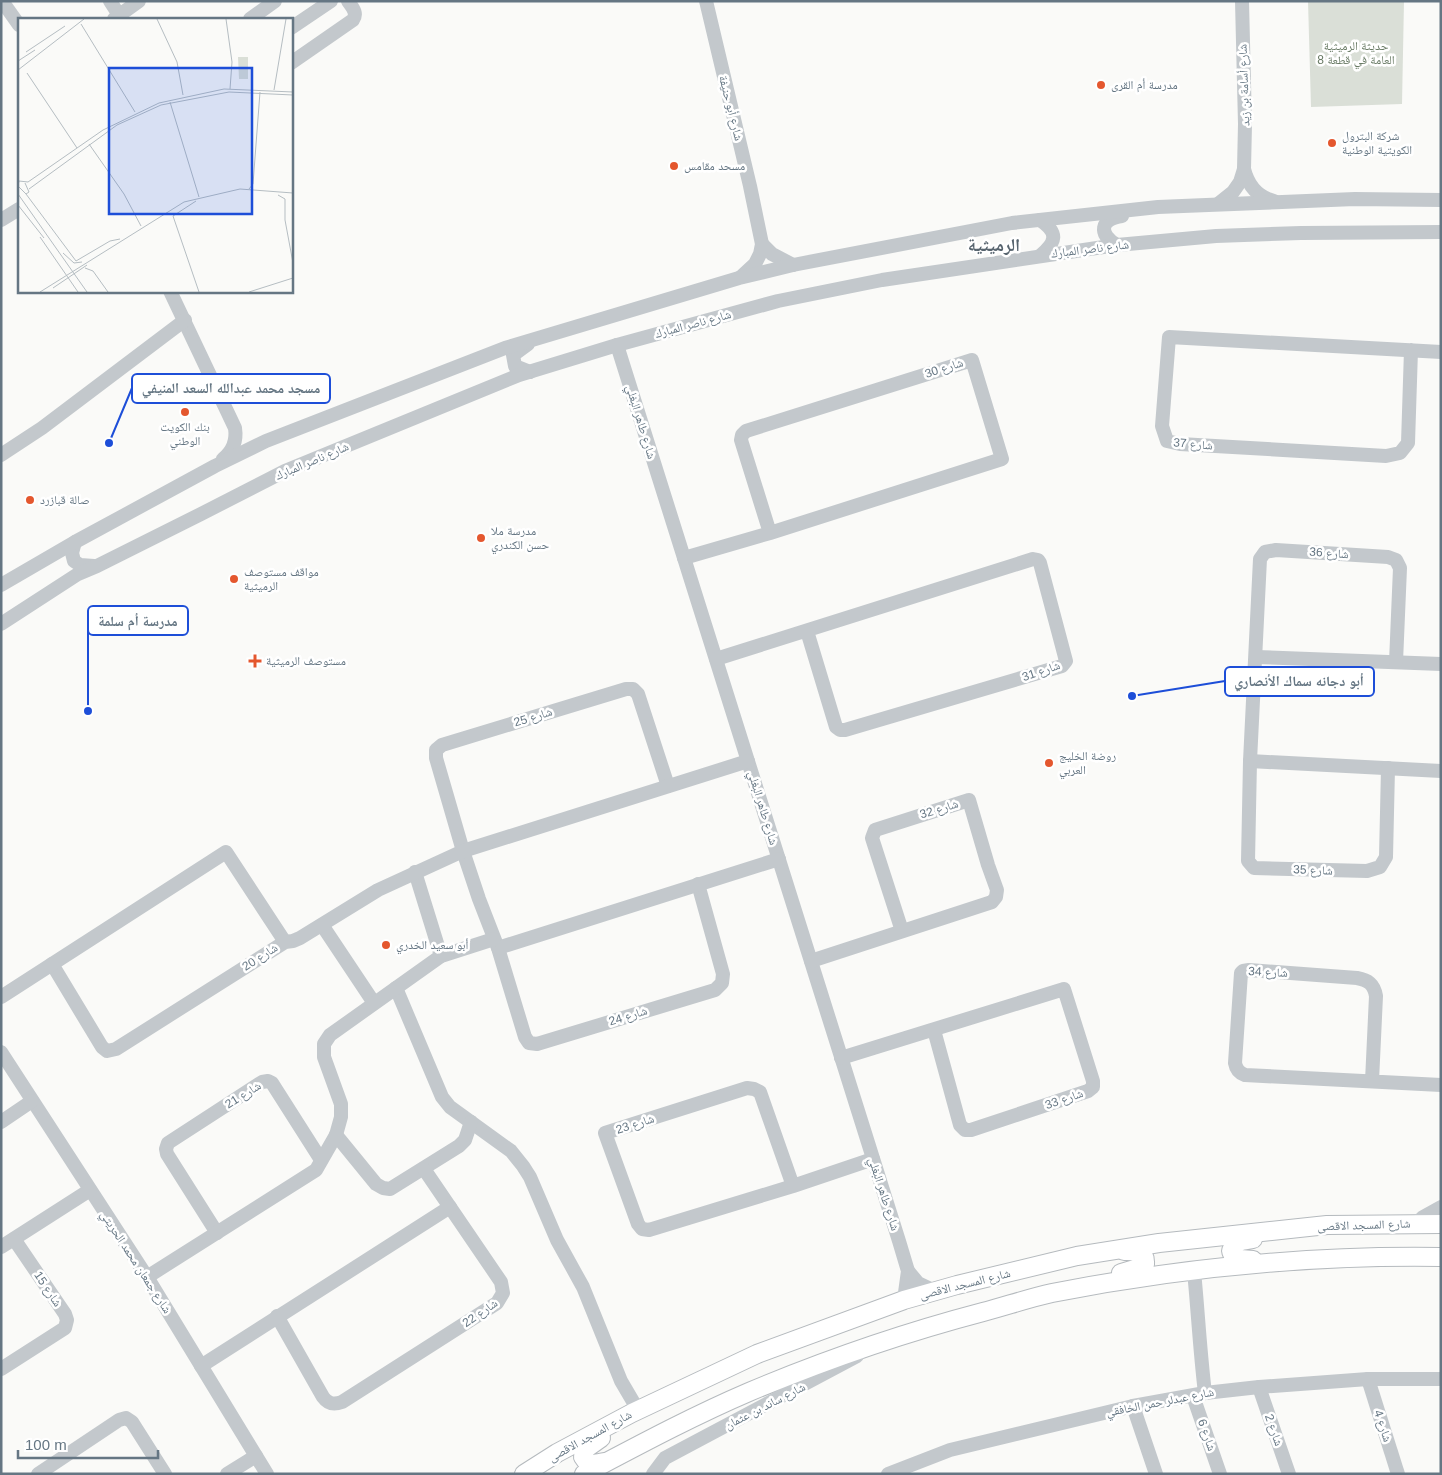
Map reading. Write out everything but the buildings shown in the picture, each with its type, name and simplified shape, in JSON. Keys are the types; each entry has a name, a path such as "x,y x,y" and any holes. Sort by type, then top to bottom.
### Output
{"main road":[{"name":"شارع المسجد الاقصى","path":"526,1472 635,1411 758,1354 904,1300 935,1291 1067,1258 1103,1251 1232,1234 1327,1225 1441,1224"},
{"path":"1272,1262 1240,1259 1233,1256 1231,1251 1233,1245 1237,1242 1293,1234 1327,1225"},
{"path":"584,1474 665,1431 750,1392 832,1359 959,1318 1051,1294 1141,1267 1145,1264 1145,1258 1137,1250 1103,1251"},
{"path":"1051,1294 1167,1274 1272,1262 1388,1256 1441,1257"},
{"path":"608,1461 590,1464 585,1462 582,1453 620,1425 635,1411"},
{"path":"526,1472 540,1468 549,1474"}],"street":[{"path":"2,1 18,24"},
{"path":"110,1 117,17 139,1"},
{"path":"251,18 275,1"},
{"path":"292,27 331,1"},
{"path":"292,62 353,20 356,14 348,1"},
{"name":"شارع أبو حنيفة","path":"706,1 752,192 762,244"},
{"name":"شارع أسامة بن زيد","path":"1218,204 1234,192 1244,170 1245,124 1242,1"},
{"name":"شارع أسامة بن زيد","path":"1244,170 1248,183 1257,193 1276,202"},
{"path":"1,585 75,542 215,466 266,441 505,348 739,278 793,265 1012,223 1158,207 1355,199 1441,200"},
{"path":"1117,245 1109,240 1105,234 1107,221 1114,217 1150,213 1158,207"},
{"path":"1,220 18,210"},
{"path":"1040,220 1051,228 1053,237 1049,248 1041,255"},
{"name":"شارع ناصر المبارك","path":"1,624 78,574 98,566 285,470 530,372 617,345 778,301 882,280 1117,245 1216,236 1301,232 1441,232"},
{"path":"762,244 772,254 793,265"},
{"path":"739,278 755,264 762,244"},
{"path":"171,292 235,428 251,440 266,441"},
{"path":"1,455 32,435 185,320"},
{"name":"شارع 37","path":"1411,350 1408,443 1400,453 1386,456 1167,442 1162,426 1170,337 1411,350 1441,352"},
{"path":"530,342 514,355 515,366 530,372"},
{"name":"شارع طاهر البغلي","path":"617,345 908,1271 904,1300"},
{"name":"شارع 30","path":"684,558 770,533 1002,459 972,360 746,431 742,434 741,440 770,533"},
{"path":"215,466 231,453 234,444 235,428"},
{"path":"75,542 72,553 74,561 80,565 98,566"},
{"name":"شارع 36","path":"1253,693 1260,559 1265,552 1276,550 1388,557 1396,560 1400,568 1396,662"},
{"name":"شارع 31","path":"716,659 1033,559 1038,560 1040,563 1066,661 1062,666 840,730 836,726 807,631"},
{"path":"1256,657 1441,664"},
{"name":"شارع 25","path":"479,899 436,758 436,750 442,745 626,689 633,689 638,694 668,786"},
{"name":"شارع 35","path":"1253,693 1248,861 1254,868 1367,871 1380,867 1386,858 1388,768"},
{"path":"284,942 300,938 378,890 463,851 748,761"},
{"path":"1250,761 1441,771"},
{"name":"شارع 32","path":"811,961 992,902 996,897 997,890 969,800 875,830 872,833 902,931"},
{"name":"شارع 20","path":"1,997 52,964 226,852 284,942 116,1049 107,1051 102,1047 52,964"},
{"path":"147,1277 316,1170 336,1135 341,1117 340,1104 324,1057 324,1044 330,1035 441,956 496,943 779,859"},
{"path":"416,872 441,956"},
{"name":"شارع 24","path":"479,899 496,943 525,1037 529,1043 537,1044 715,990 722,983 723,974 698,884"},
{"path":"322,925 374,1003"},
{"name":"شارع 34","path":"1372,1081 1376,996 1371,982 1356,978 1249,970 1240,973 1235,1063 1236,1068 1241,1073 1245,1075 1441,1085"},
{"path":"396,988 442,1097 450,1107 511,1151 530,1177 557,1240 583,1287 635,1411"},
{"name":"شارع 33","path":"841,1058 1064,989 1093,1081 1092,1087 1088,1091 971,1130 965,1130 960,1125 934,1030"},
{"name":"شارع جمعان محمد الحريتي","path":"1,1052 147,1277 267,1474"},
{"name":"شارع 21","path":"217,1234 167,1154 166,1148 168,1143 262,1082 268,1081 272,1083 321,1160"},
{"name":"شارع 23","path":"793,1186 760,1092 754,1089 747,1088 606,1133 638,1224 642,1229 649,1230 793,1186 873,1159"},
{"path":"1,1122 32,1101"},
{"path":"336,1135 376,1184 387,1189 395,1187 462,1144 472,1122"},
{"path":"201,1366 450,1207 424,1169"},
{"path":"1,1247 90,1190"},
{"name":"شارع 22","path":"278,1316 323,1397 332,1404 342,1402 432,1345 498,1303 503,1293 501,1282 450,1207"},
{"path":"1416,1224 1423,1217 1441,1207"},
{"name":"شارع 15","path":"1,1370 66,1328 67,1320 14,1239"},
{"path":"908,1271 918,1283 935,1291"},
{"name":"شارع 6","path":"1194,1271 1198,1313 1199,1394 1220,1474"},
{"name":"شارع ساند بن عثمان","path":"653,1474 665,1458 822,1376 882,1342"},
{"name":"شارع عبدلر حمن الخافقي","path":"888,1474 950,1450 1133,1406 1199,1394 1259,1387 1368,1379 1441,1379"},
{"name":"شارع 4","path":"1368,1379 1398,1474"},
{"name":"شارع 2","path":"1259,1387 1288,1474"},
{"path":"1133,1406 1156,1474"},
{"path":"38,1474 119,1420 126,1418 132,1422 165,1474"},
{"path":"227,1474 256,1456"}],"green space":[{"name":"حديثة الرميثية العامة في قطعة 8","path":"1308,1 1404,1 1402,104 1311,107"}],"place":[{"name":"مدرسة أم القرى","path":"1101,85"},
{"name":"شركة البترول الكويتية الوطنية","path":"1332,143"},
{"name":"مسحد مقامس","path":"674,166"},
{"name":"بنك الكويت الوطني","path":"185,412"},
{"name":"مسجد محمد عبدالله السعد المنيفي","path":"109,443"},
{"name":"صالة قبازرد","path":"30,500"},
{"name":"مدرسة ملا حسن الكندري","path":"481,538"},
{"name":"مواقف مستوصف الرميثية","path":"234,579"},
{"name":"مستوصف الرميثية","path":"255,661"},
{"name":"أبو دجانه سماك الأنصاري","path":"1132,696"},
{"name":"مدرسة أم سلمة","path":"88,711"},
{"name":"روضة الخليج العربي","path":"1049,763"},
{"name":"أبو سعيد الخدري","path":"386,945"}],"district":[{"name":"الرميثية","path":"994,245"}]}
